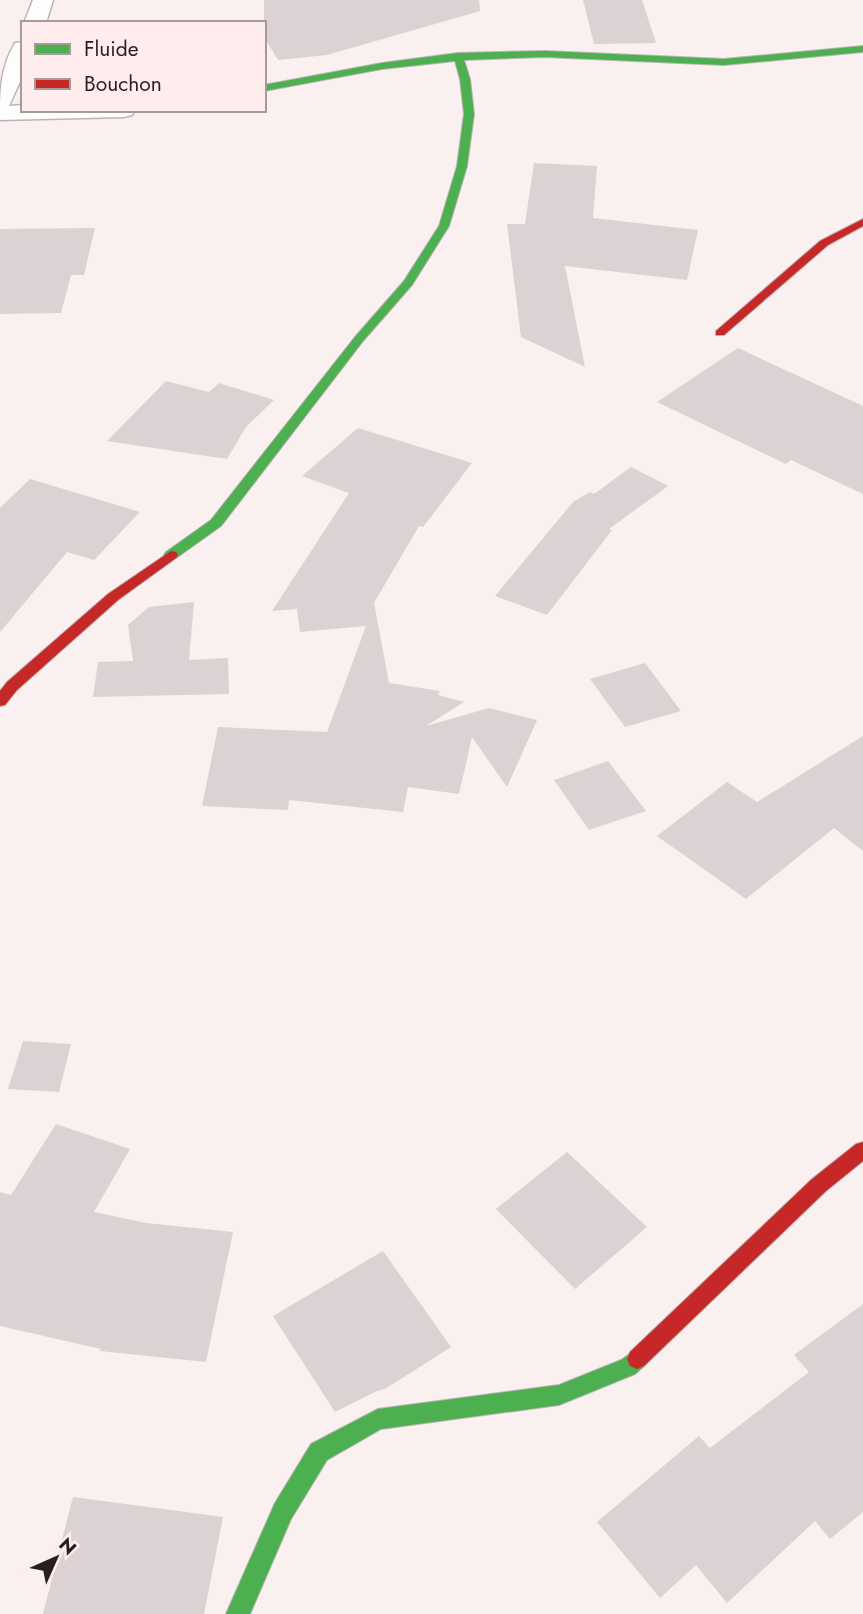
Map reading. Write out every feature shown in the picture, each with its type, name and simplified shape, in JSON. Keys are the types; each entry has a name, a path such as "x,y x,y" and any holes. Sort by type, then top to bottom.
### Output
{"street":[{"path":"36,21 43,0"},
{"path":"266,88 360,69 458,57 544,54 715,62 797,57 863,49"},
{"path":"0,102 21,53"},
{"path":"0,701 12,686 113,597 216,523 359,339 408,283 444,226 462,166 469,114 465,79 458,57"},
{"path":"0,113 41,112"},
{"path":"720,333 824,243 863,222"},
{"path":"238,1614 283,1511 319,1452 378,1419 559,1395 628,1367 819,1185 863,1150"}],"building":[{"path":"264,0 479,0 480,11 327,55 278,60 266,40"},
{"path":"583,0 642,0 656,43 594,44"},
{"path":"534,163 597,166 593,218 698,230 687,280 565,266 585,367 521,337 507,224 525,224"},
{"path":"95,228 84,275 71,275 61,313 0,314 0,229"},
{"path":"738,348 863,406 863,494 791,460 786,464 657,402"},
{"path":"166,381 209,392 219,383 274,400 246,427 227,459 107,441"},
{"path":"358,428 472,463 423,527 419,526 374,603 389,683 440,691 438,695 464,702 426,726 489,708 537,720 507,787 472,737 459,794 408,787 403,812 289,800 288,810 202,806 218,727 327,732 366,626 300,632 297,609 272,611 349,493 302,476"},
{"path":"631,467 668,486 609,529 612,530 547,615 495,596 573,502 590,492 594,494"},
{"path":"30,479 140,512 94,560 67,552 0,632 0,508"},
{"path":"194,602 189,660 228,658 229,694 93,697 98,662 133,661 128,625 149,607"},
{"path":"645,663 681,711 625,727 590,679"},
{"path":"863,736 863,851 834,828 746,899 657,836 727,782 757,802"},
{"path":"608,761 646,811 589,830 554,780"},
{"path":"23,1041 71,1044 59,1092 8,1089"},
{"path":"56,1124 130,1149 94,1212 146,1223 233,1232 206,1362 100,1351 101,1349 0,1326 0,1192 11,1195"},
{"path":"567,1152 647,1227 575,1289 496,1209"},
{"path":"383,1251 451,1347 385,1389 335,1412 273,1316"},
{"path":"863,1304 863,1512 830,1539 815,1521 727,1603 696,1565 660,1598 597,1522 699,1436 710,1448 809,1372 794,1355"},
{"path":"73,1497 223,1517 204,1614 43,1614"}],"traffic: fast":[{"path":"266,88 382,66 471,56 545,54 724,62 863,49"},
{"path":"171,555 216,523 359,339 408,283 444,226 462,166 469,114 465,79 458,56"},
{"path":"238,1614 283,1511 319,1452 378,1419 559,1395 628,1367 637,1359"}],"traffic: jam":[{"path":"720,333 824,243 863,222"},
{"path":"0,701 12,686 113,597 171,555"},
{"path":"637,1359 819,1185 863,1150"}]}
